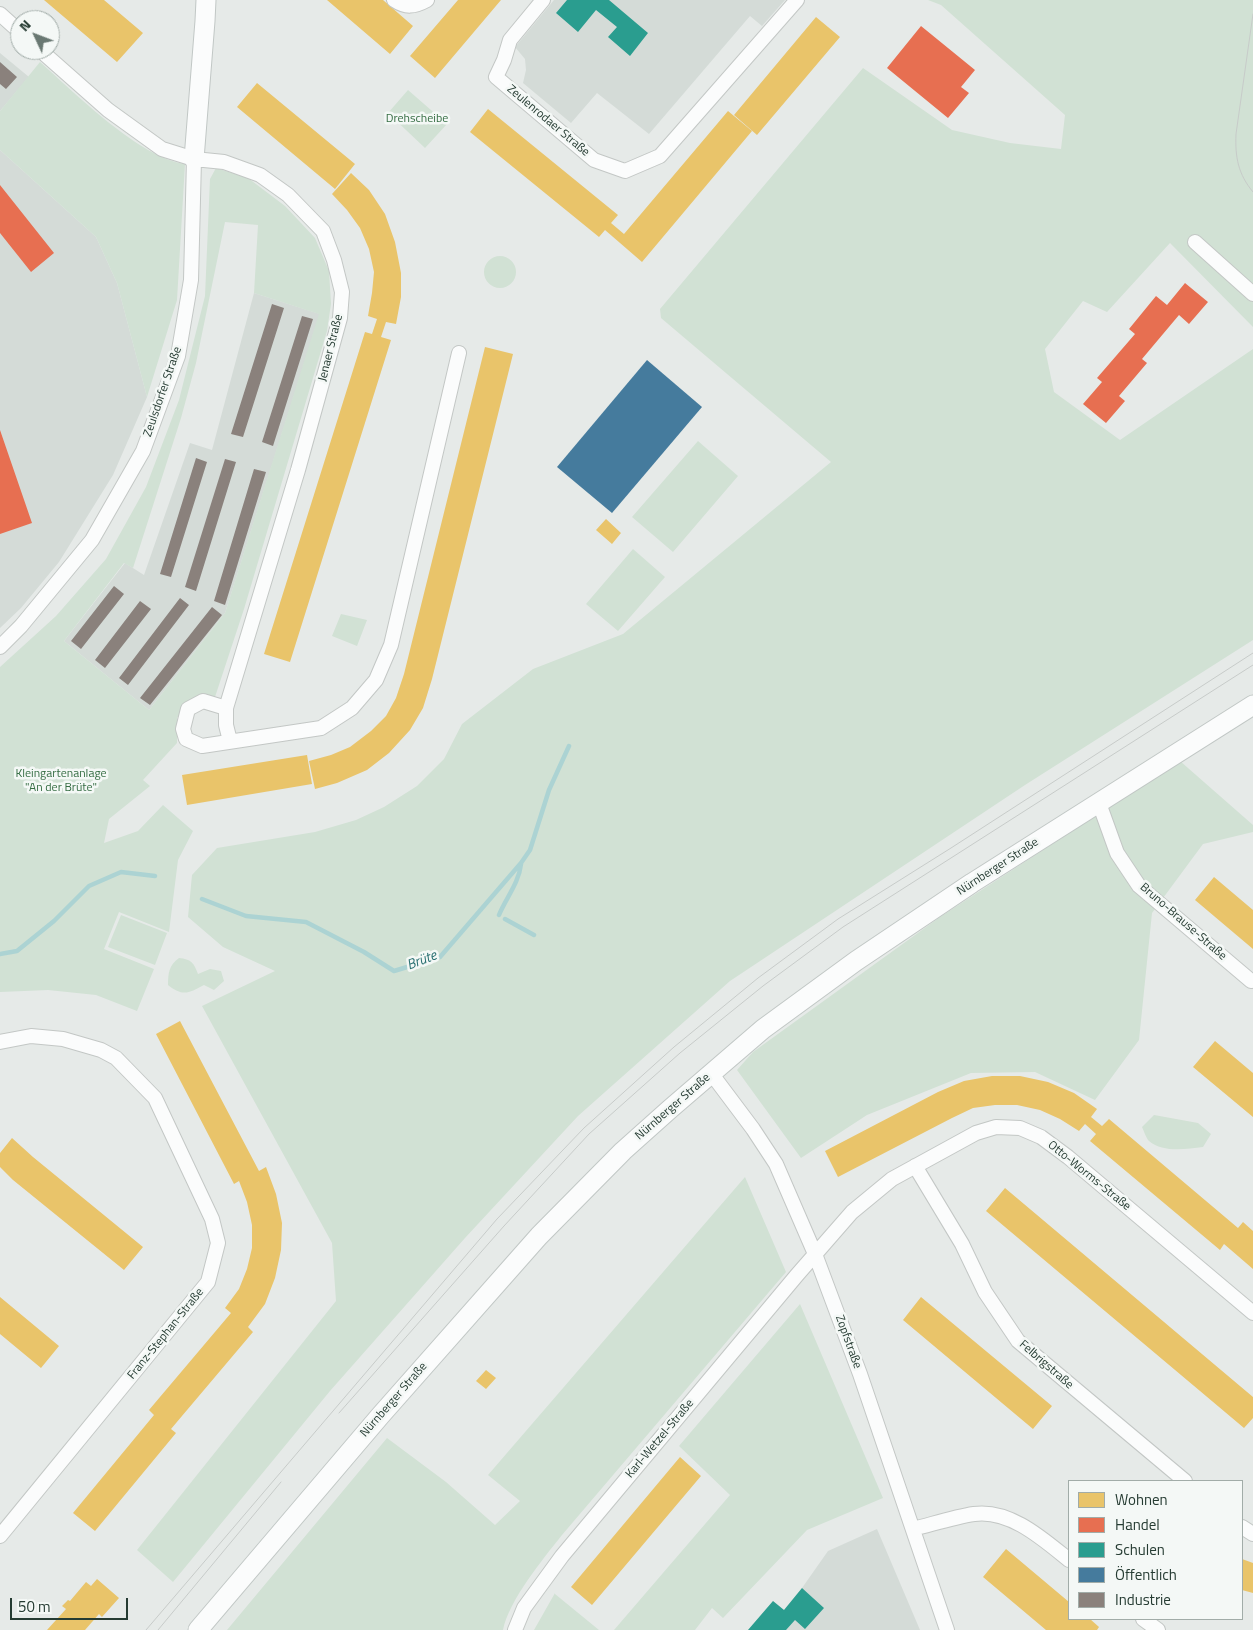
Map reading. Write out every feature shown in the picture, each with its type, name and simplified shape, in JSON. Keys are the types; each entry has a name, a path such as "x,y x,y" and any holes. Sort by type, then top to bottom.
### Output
{"street":[{"name":"Zeulsdorfer Straße","path":"0,647 21,626 92,540 143,451 178,356 190,280 194,159 206,21 206,0"},
{"path":"394,0 402,5 413,7 427,0"},
{"name":"Zeulenrodaer Straße","path":"543,0 510,40 504,60 496,76 594,160 625,171 660,156 797,0"},
{"path":"0,14 10,23"},
{"name":"Jenaer Straße","path":"51,60 108,110 162,149 194,159 224,162 260,175 288,195 323,231 334,260 342,292 340,318 298,470 226,708 226,725 230,741"},
{"path":"1195,242 1253,294"},
{"path":"226,708 204,701 188,709 184,729 186,739 202,746 320,728 352,708 376,680 391,645 459,353"},
{"name":"Nürnberger Straße","path":"198,1630 380,1416 539,1236 623,1150 763,1030 856,961 972,883 1253,705"},
{"name":"Bruno-Brause-Straße","path":"1099,803 1117,853 1139,886 1251,981"},
{"name":"Franz-Stephan-Straße","path":"0,1042 32,1036 62,1039 101,1050 116,1058 155,1098 212,1219 218,1243 208,1282 0,1536"},
{"name":"Zopfstraße","path":"711,1073 753,1129 776,1164 815,1254 860,1374 947,1630"},
{"name":"Otto-Worms-Straße","path":"815,1254 852,1212 892,1179 976,1133 996,1128 1020,1128 1053,1145 1253,1313"},
{"name":"Felbrigstraße","path":"915,1166 962,1244 985,1292 1018,1341 1184,1480"},
{"name":"Karl-Wetzel-Straße","path":"515,1630 524,1608 562,1556 815,1254"},
{"path":"913,1529 975,1514 1007,1517 1040,1536 1068,1559"},
{"path":"1143,1620 1158,1630"}],"shaded area":[{"path":"554,0 785,0 762,26 750,16 649,134 597,93 571,123 523,83 526,70 525,59 515,47"},
{"path":"0,53 29,77 0,111"},
{"path":"0,150 96,237 117,283 147,397 113,475 59,562 21,608 0,628"},
{"path":"254,293 320,314 225,613 149,710 64,641 125,563 144,575 190,443 212,450"},
{"path":"877,1529 920,1630 748,1630 773,1601 784,1610 828,1551"}],"green space":[{"path":"928,0 1253,0 1253,327 1170,243 1107,312 1083,301 1045,349 1054,392 1120,440 1253,349 1253,640 1025,785 730,981 578,1116 465,1238 330,1391 173,1582 137,1550 336,1301 332,1243 202,1006 275,971 223,947 188,917 192,875 217,848 315,832 356,820 384,807 417,786 444,759 462,724 533,669 623,634 831,462 661,318 660,309 863,68 952,130 1010,143 1061,149 1065,115 941,5"},
{"path":"40,62 89,106 129,137 148,150 167,159 185,164 177,300 147,397 117,283 96,237 0,150 0,111"},
{"name":"Drehscheibe","path":"408,90 447,124 425,148 388,113"},
{"name":"Kleingartenanlage \"An der Brüte\"","path":"216,168 248,178 285,206 315,238 329,271 331,304 327,331 244,609 215,697 199,696 185,705 177,718 177,743 143,780 150,786 109,819 104,843 138,831 163,805 193,831 178,860 169,932 119,912 104,949 154,969 137,1011 96,995 48,990 0,992 0,667 56,616 106,559 146,487 179,400 205,296 210,179","holes":["225,222 258,225 254,293 319,314 225,613 149,710 64,641 124,563 133,568 181,418 196,363"]},
{"path":"500,256 512,260 516,272 512,284 500,288 488,284 484,272 488,260"},
{"path":"698,441 738,476 673,552 632,517"},
{"path":"633,549 665,577 618,631 586,604"},
{"path":"341,614 367,620 357,646 332,636"},
{"path":"1180,761 1253,825 1253,832 1203,844 1152,913 1139,1040 1095,1100 1035,1072 971,1073 867,1115 801,1158 737,1070 753,1052 940,917"},
{"path":"121,915 167,933 155,965 108,947"},
{"path":"179,958 192,962 198,974 210,969 221,971 224,981 214,990 204,985 190,992 173,989 168,985 169,973 171,966"},
{"path":"1154,1115 1198,1123 1211,1134 1203,1147 1168,1149 1155,1145 1149,1141 1142,1127"},
{"path":"745,1177 786,1272 554,1545 519,1593 506,1618 503,1630 227,1630 387,1438 446,1482 495,1525 520,1501 488,1475"},
{"path":"800,1304 883,1498 807,1530 723,1618 712,1608 695,1630 614,1630 730,1495 679,1446"},
{"path":"555,1594 599,1630 534,1630"}],"building: Wohnen":[{"path":"44,0 104,0 143,33 117,62 60,14 60,10 56,10"},
{"path":"327,0 383,0 413,26 390,54"},
{"path":"458,0 501,0 435,78 410,56"},
{"path":"816,17 840,37 757,135 734,115"},
{"path":"257,83 355,164 335,189 237,107"},
{"path":"488,109 618,215 611,223 624,234 728,111 752,131 642,262 605,230 599,237 470,132"},
{"path":"351,173 369,190 385,214 395,242 401,273 401,297 396,324 386,322 381,337 391,340 290,662 264,654 365,332 372,334 377,319 368,316 374,272 369,249 360,228 332,194"},
{"path":"485,347 513,354 432,679 423,708 410,730 389,753 367,770 337,783 315,789 309,761 350,747 371,731 386,716 396,698 404,674"},
{"path":"606,519 621,533 612,544 596,530"},
{"path":"307,755 312,784 187,805 182,775"},
{"path":"1214,877 1253,910 1253,949 1195,900"},
{"path":"180,1021 259,1171 266,1167 276,1194 282,1223 281,1250 275,1278 265,1304 248,1327 253,1332 171,1429 176,1433 95,1531 73,1513 154,1415 149,1410 231,1313 225,1308 239,1289 247,1269 252,1248 252,1225 247,1202 239,1181 234,1184 156,1034"},
{"path":"1215,1041 1253,1073 1253,1117 1193,1067"},
{"path":"992,1076 1020,1076 1048,1082 1074,1093 1097,1109 1091,1117 1102,1126 1109,1119 1238,1228 1243,1222 1253,1231 1253,1269 1224,1244 1220,1250 1090,1141 1096,1134 1085,1124 1079,1131 1060,1119 1040,1110 1017,1105 973,1108 838,1177 825,1151 938,1092 964,1081"},
{"path":"12,1138 143,1247 124,1270 13,1180 0,1167 0,1153"},
{"path":"1005,1188 1253,1397 1253,1418 1244,1428 986,1211"},
{"path":"0,1297 59,1346 41,1368 0,1334"},
{"path":"921,1297 1052,1406 1033,1429 903,1320"},
{"path":"486,1370 496,1378 486,1389 476,1381"},
{"path":"680,1457 701,1476 592,1605 571,1587"},
{"path":"1006,1549 1068,1601 1068,1620 1091,1620 1099,1627 1097,1630 1046,1630 983,1577"},
{"path":"1243,1559 1253,1563 1253,1593 1243,1590"},
{"path":"97,1579 119,1598 102,1617 99,1614 85,1630 47,1630 66,1609 62,1606 68,1600 70,1601 86,1582 91,1586"}],"building: Handel":[{"path":"921,26 975,70 961,87 969,93 948,118 887,68"},
{"path":"0,185 54,253 31,272 0,233"},
{"path":"1185,283 1208,302 1189,324 1179,315 1142,359 1147,363 1119,396 1125,401 1106,423 1083,404 1102,382 1097,378 1135,334 1129,329 1156,296 1167,305"},
{"path":"0,430 32,523 0,534"}],"building: Schulen":[{"path":"567,0 609,0 648,33 630,56 608,37 617,27 596,10 578,32 556,13"},
{"path":"802,1588 824,1608 805,1629 795,1620 786,1630 748,1630 773,1601 784,1610"}],"building: Öffentlich":[{"path":"647,360 702,407 612,513 557,467"}],"building: Industrie":[{"path":"0,62 17,77 6,89 0,84"},
{"path":"272,304 284,308 243,437 231,434"},
{"path":"302,316 313,319 273,446 262,442"},
{"path":"196,458 207,462 171,577 160,574"},
{"path":"225,459 236,462 196,591 185,587"},
{"path":"254,469 266,472 225,605 214,601"},
{"path":"114,586 124,594 81,649 71,641"},
{"path":"180,598 189,605 128,685 119,678"},
{"path":"140,601 151,609 105,668 95,660"},
{"path":"212,607 222,615 150,705 140,698"}],"waterway":[{"name":"Brüte","path":"202,899 246,916 306,922 364,952 394,971 440,957 530,850 549,790 569,746"},
{"path":"499,915 515,884 521,864"},
{"name":"Brüte","path":"0,954 17,951 54,921 89,886 121,872 155,876"},
{"path":"505,919 534,935"}],"tram line":[{"path":"1253,14 1236,134 1238,165 1244,179 1253,192"},
{"path":"146,1630 497,1219 584,1128 674,1047 758,978 838,919 1253,653"},
{"path":"339,1413 504,1226 589,1134 680,1053 763,986 843,927 1253,665"},
{"path":"158,1630 281,1482"}]}
